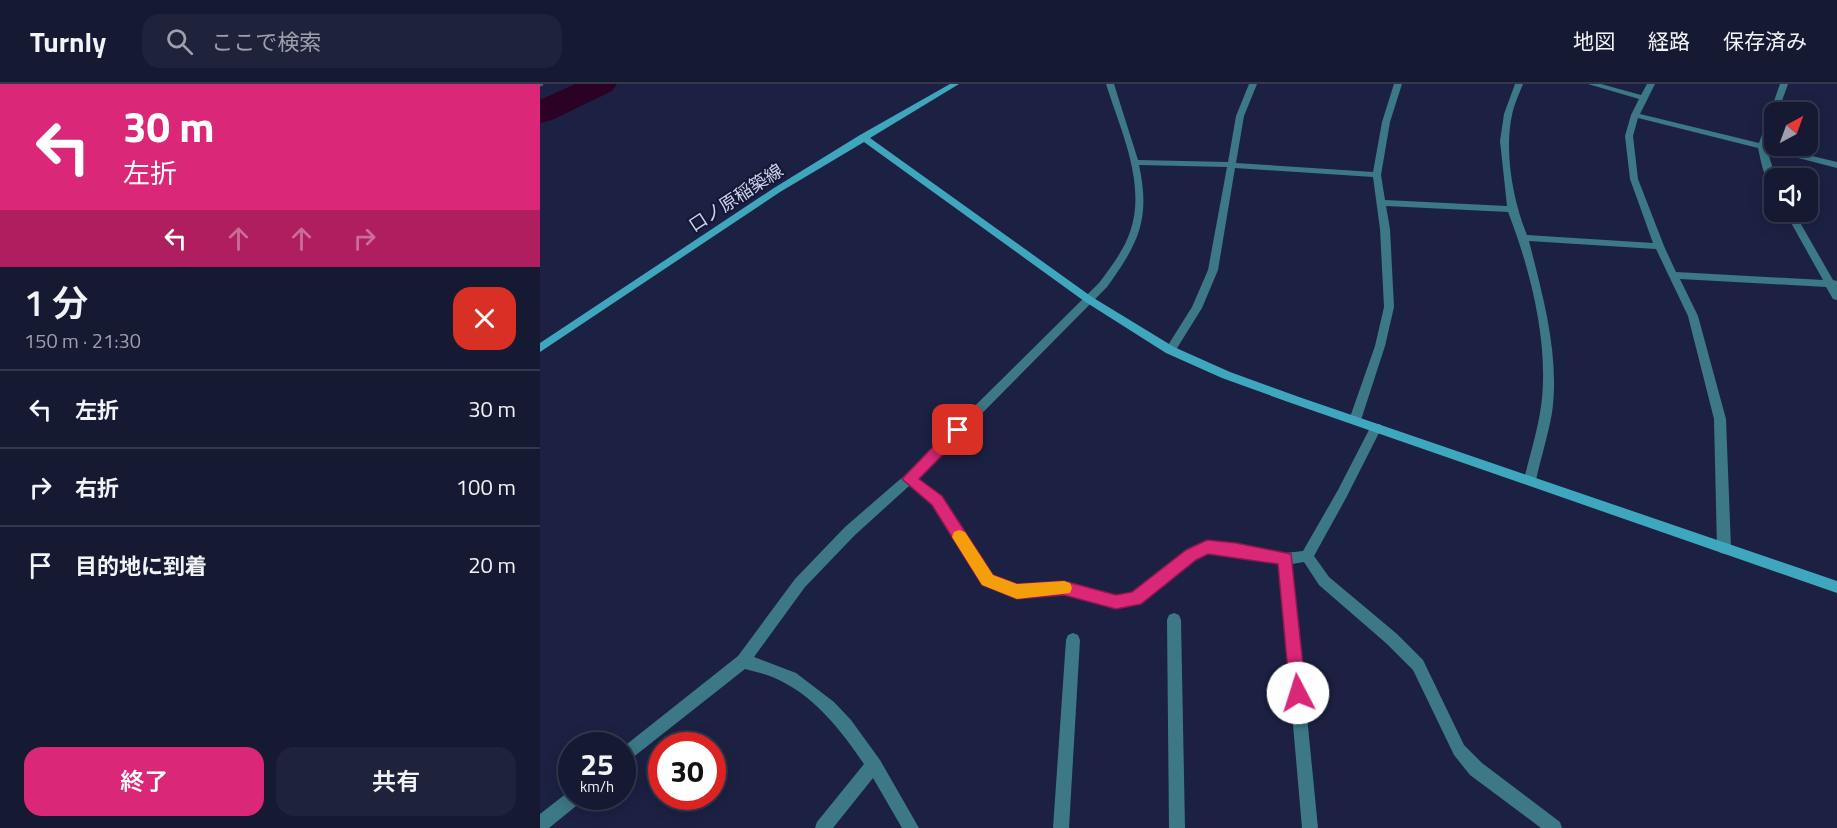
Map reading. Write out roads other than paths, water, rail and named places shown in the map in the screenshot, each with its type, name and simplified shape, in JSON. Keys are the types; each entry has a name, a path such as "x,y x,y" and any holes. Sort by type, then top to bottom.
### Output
{"street":[{"name":"口ノ原稲築線","path":"540,348 777,190 955,84"},
{"path":"636,748 743,661 800,583 850,531 909,479 1103,285 1126,254 1137,227 1140,203 1134,162 1110,84"},
{"path":"1170,350 1197,308 1213,270 1240,116 1253,84"},
{"path":"1355,420 1380,346 1389,307 1382,203 1377,175 1386,122 1398,84"},
{"path":"1593,84 1644,98"},
{"path":"1651,84 1635,115 1629,136 1634,179 1659,246 1693,316 1720,418 1724,548"},
{"path":"1768,168 1762,148 1784,84"},
{"path":"1516,85 1504,141 1512,209 1523,238 1543,319 1548,363 1546,412 1530,480"},
{"path":"1635,115 1837,165"},
{"path":"863,137 1088,299 1170,350 1226,375 1837,587"},
{"path":"1134,162 1231,165 1377,175"},
{"path":"1382,203 1512,209"},
{"path":"1796,222 1833,283 1837,297"},
{"path":"1523,238 1659,246"},
{"path":"1673,275 1833,283"},
{"path":"1307,556 1376,427"},
{"path":"909,479 937,501 988,580 1017,592 1064,588 1116,602 1135,598 1191,555 1207,547 1236,549 1285,559 1307,556"},
{"path":"1307,556 1324,580 1392,639 1418,666 1460,750 1476,769 1554,828"},
{"path":"1285,559 1310,828"},
{"path":"1174,620 1177,828"},
{"path":"1061,828 1074,640"},
{"path":"743,661 790,678 834,712 873,766 911,828"},
{"path":"823,828 873,766"},
{"path":"540,825 559,810"}],"waterway":[{"path":"540,113 601,84"}]}
